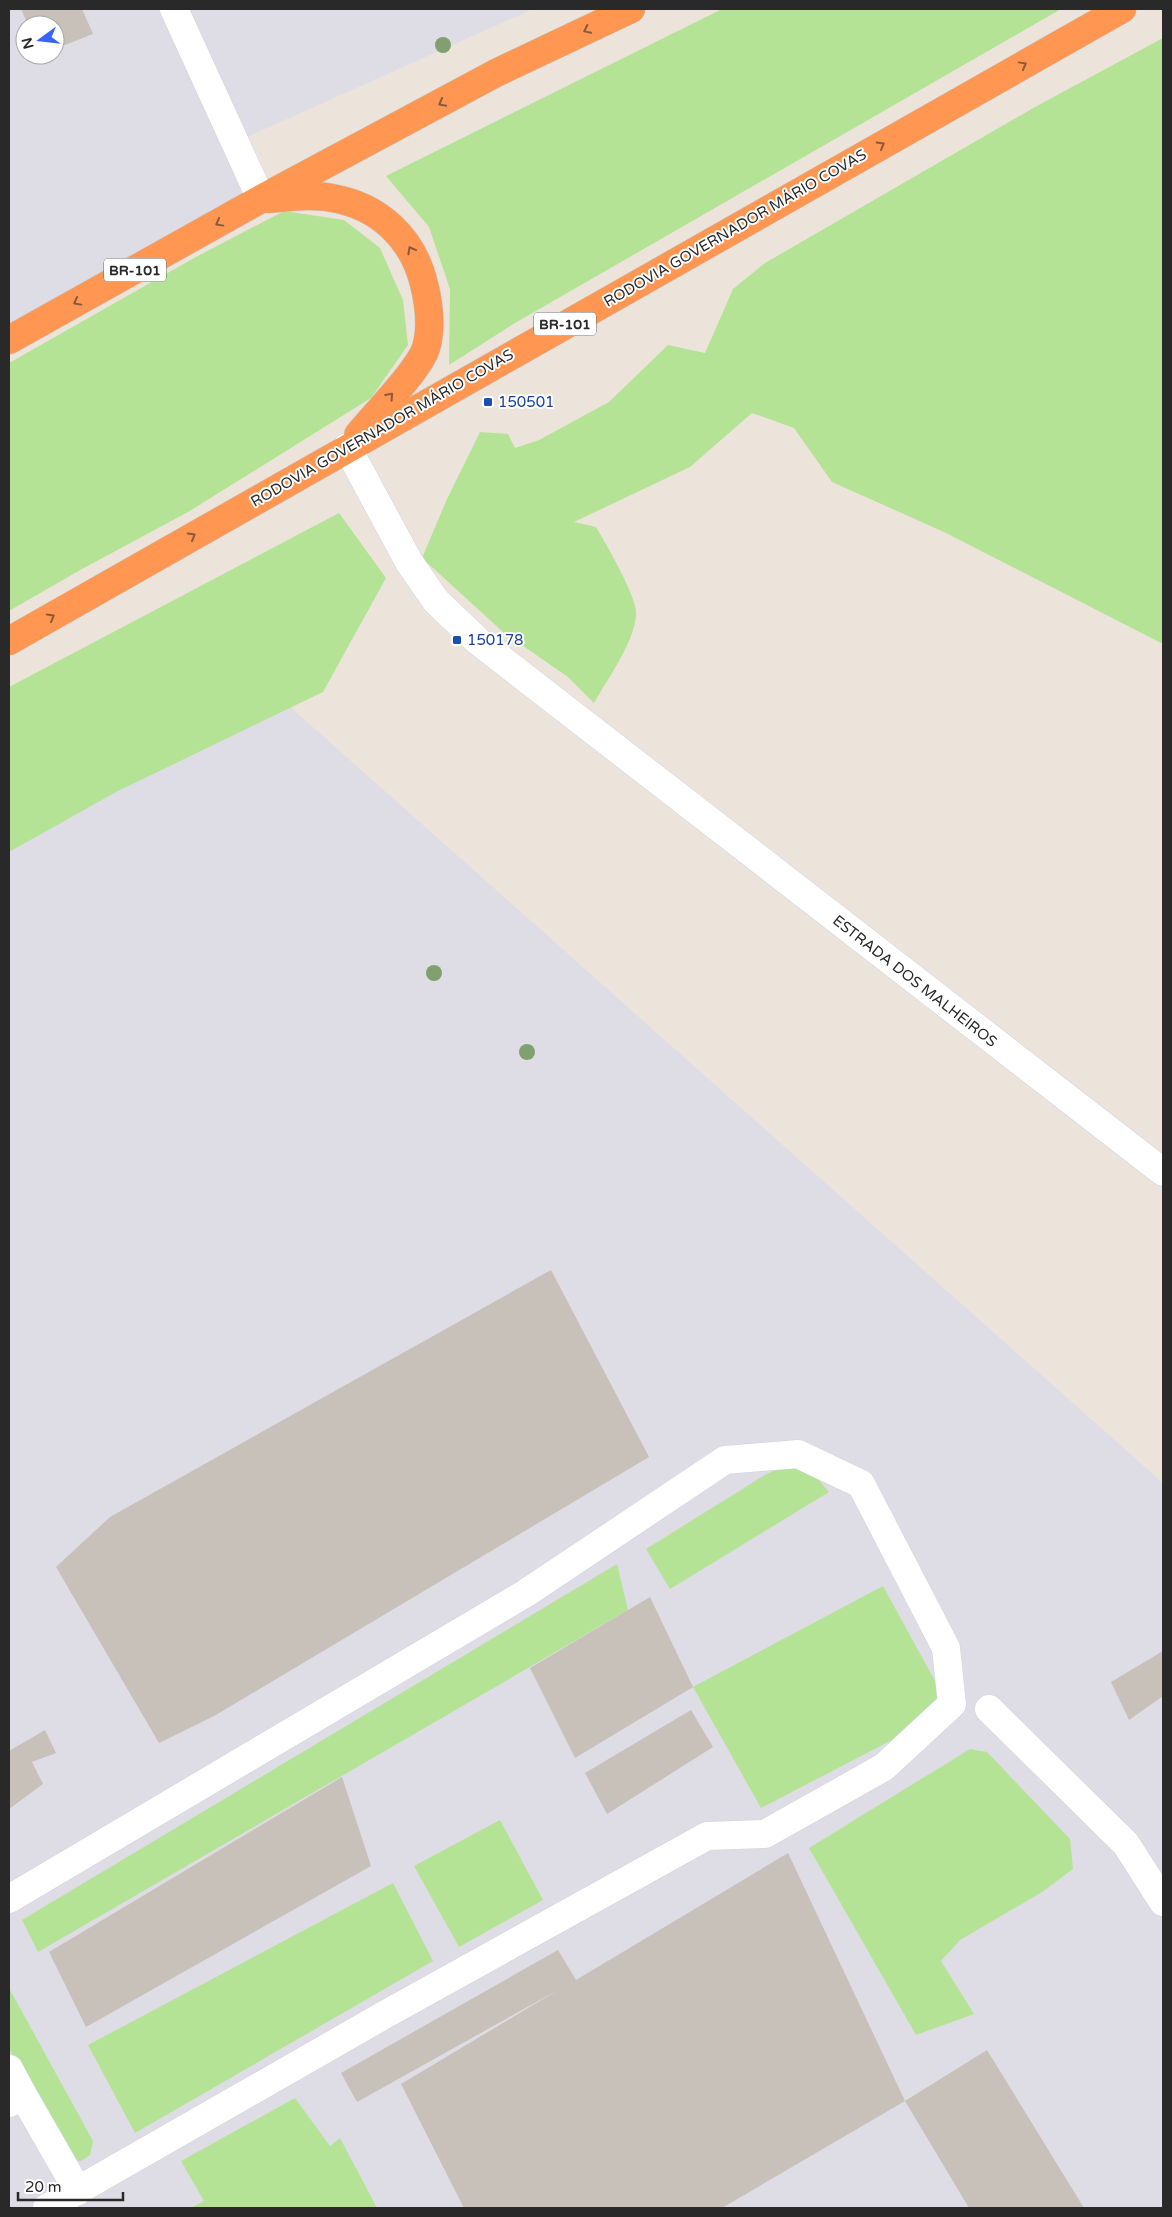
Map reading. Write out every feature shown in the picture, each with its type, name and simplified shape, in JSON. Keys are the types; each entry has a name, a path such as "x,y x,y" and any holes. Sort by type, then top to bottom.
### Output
{"highway":[{"name":"BR-101","path":"9,340 261,199 496,74 631,9"},
{"name":"RODOVIA GOVERNADOR MÁRIO COVAS","path":"9,641 1122,9"},
{"path":"261,199 331,198 364,208 392,226 409,245 420,269 428,298 430,323 426,349 414,370 348,447"}],"street":[{"path":"174,9 261,199"},
{"name":"ESTRADA DOS MALHEIROS","path":"348,447 409,562 436,601 479,642 1163,1172"},
{"path":"9,1899 526,1593 725,1460 798,1454 861,1484 946,1648 952,1704 884,1767 765,1834 707,1836 386,2014 47,2208"},
{"path":"989,1709 1126,1844 1163,1902"},
{"path":"9,2069 16,2099 78,2191"}],"shaded area":[{"path":"9,9 164,9 244,198 9,332"},
{"path":"190,9 533,9 247,137"},
{"path":"215,640 1163,1483 1163,2208 9,2208 9,755"}],"green space":[{"path":"722,9 1061,9 515,323 449,365 450,289 429,227 386,176"},
{"path":"1163,38 1163,642 1161,643 944,532 832,482 794,428 752,413 690,467 574,522 596,527 627,584 636,615 626,648 594,703 568,677 503,632 422,558 447,499 480,432 508,434 515,448 539,440 609,402 668,345 705,353 733,289 765,263 1035,107"},
{"path":"284,211 344,220 380,248 403,300 408,345 371,398 188,512 9,611 9,363 194,258"},
{"path":"339,513 386,578 323,692 116,792 9,852 9,687"},
{"path":"787,1464 812,1472 829,1492 670,1589 646,1549 765,1475"},
{"path":"617,1564 628,1610 38,1952 22,1920"},
{"path":"883,1586 935,1681 940,1715 761,1808 693,1687"},
{"path":"970,1749 987,1752 1070,1839 1073,1869 1042,1892 960,1940 941,1961 974,2014 916,2035 809,1848"},
{"path":"500,1820 543,1900 459,1947 414,1866"},
{"path":"393,1883 433,1961 135,2133 88,2045"},
{"path":"9,1988 93,2141 90,2155 81,2161 67,2159 9,2048"},
{"path":"295,2098 330,2146 340,2138 377,2208 191,2208 204,2201 181,2161"}],"building":[{"path":"21,9 82,9 93,34 65,45 65,15 24,15"},
{"path":"551,1270 649,1457 214,1716 159,1743 56,1567 110,1517"},
{"path":"650,1597 693,1687 575,1758 530,1668"},
{"path":"1163,1651 1163,1696 1129,1720 1111,1682"},
{"path":"691,1710 713,1747 607,1814 585,1773"},
{"path":"45,1730 56,1753 32,1762 43,1784 9,1809 9,1751"},
{"path":"342,1777 371,1866 86,2027 49,1952"},
{"path":"788,1853 905,2101 722,2208 464,2208 401,2084 558,1990 357,2102 341,2073 558,1950 576,1980"},
{"path":"987,2050 1084,2208 969,2208 905,2101"}],"place":[{"name":"150501","path":"488,402"},
{"name":"150178","path":"457,640"}]}
